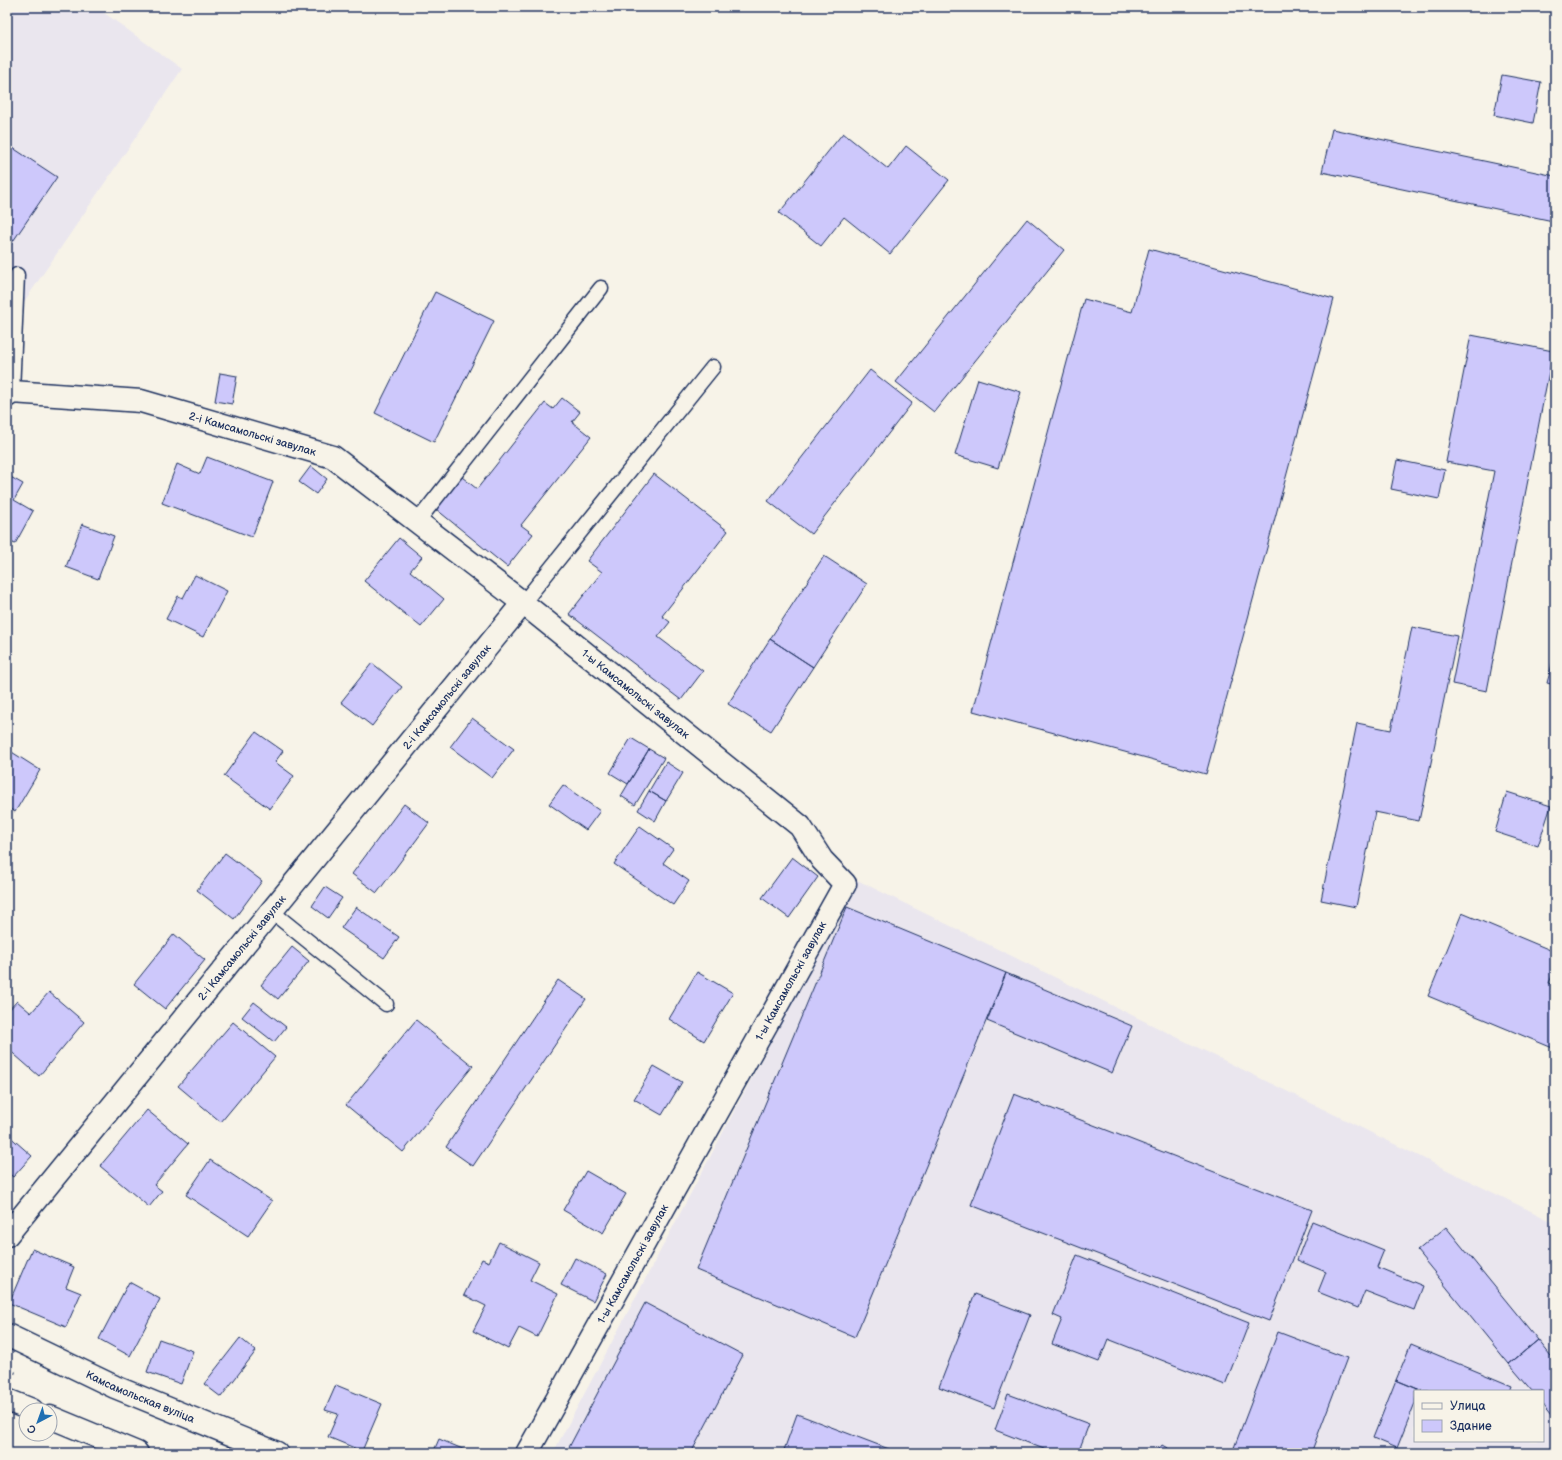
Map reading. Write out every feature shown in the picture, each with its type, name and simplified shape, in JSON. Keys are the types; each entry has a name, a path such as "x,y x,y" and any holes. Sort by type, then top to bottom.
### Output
{"street":[{"name":"2-і Камсамольскі завулак","path":"7,1235 523,603 333,457 141,401 9,391"},
{"name":"1-ы Камсамольскі завулак","path":"523,603 800,826 822,860 845,884 527,1453"},
{"name":"Камсамольская вуліца","path":"7,1335 115,1386 277,1453"},
{"path":"7,1400 18,1404"},
{"path":"58,1420 137,1453"}],"lane":[{"path":"9,391 17,274"},
{"path":"417,522 601,288"},
{"path":"523,603 713,367"},
{"path":"271,912 386,1004"}],"shaded area":[{"path":"7,7 96,7 182,69 7,327"},
{"path":"857,880 1555,1223 1555,1453 553,1453"}],"building":[{"path":"1502,75 1541,82 1533,123 1494,115"},
{"path":"1332,129 1555,176 1555,211 1553,221 1322,172"},
{"path":"843,133 888,169 906,146 949,180 890,254 844,217 821,246 779,213"},
{"path":"7,144 57,177 7,250"},
{"path":"1027,219 1064,250 934,412 896,382"},
{"path":"1149,249 1334,299 1206,774 973,711 1084,299 1132,312"},
{"path":"435,292 494,321 434,442 375,413"},
{"path":"1471,335 1553,351 1487,691 1452,684 1494,471 1446,462"},
{"path":"870,370 912,403 811,534 768,501"},
{"path":"220,373 237,376 232,404 215,401"},
{"path":"978,379 1021,392 998,468 955,455"},
{"path":"562,398 580,412 572,422 591,437 521,525 533,534 507,567 436,509 462,477 477,489 545,403 553,409"},
{"path":"207,457 273,482 252,537 162,503 177,464 200,474"},
{"path":"1397,460 1445,470 1439,499 1391,489"},
{"path":"311,466 327,479 316,494 299,482"},
{"path":"654,474 728,531 662,616 670,622 658,637 703,671 681,700 569,614 602,572 587,561"},
{"path":"7,475 23,484 14,500 33,511 15,544 7,540"},
{"path":"82,524 114,536 98,579 66,567"},
{"path":"399,538 422,557 410,571 444,599 421,627 364,581"},
{"path":"824,556 867,584 813,667 770,639"},
{"path":"195,575 227,591 203,637 166,619 178,596 183,598"},
{"path":"1412,627 1457,636 1419,821 1375,812 1356,907 1321,900 1357,723 1391,730"},
{"path":"770,639 813,667 771,731 728,704"},
{"path":"1555,653 1555,685 1547,683"},
{"path":"372,663 402,687 372,726 341,702"},
{"path":"472,718 514,749 492,778 450,747"},
{"path":"256,732 283,751 275,762 294,776 270,809 224,776"},
{"path":"631,738 649,749 628,784 610,773"},
{"path":"7,749 40,770 15,812 7,807"},
{"path":"649,749 664,758 635,805 621,796"},
{"path":"666,762 683,773 666,801 649,791"},
{"path":"563,785 600,811 586,830 549,804"},
{"path":"649,791 666,801 655,821 638,810"},
{"path":"1507,792 1551,806 1538,846 1495,832"},
{"path":"404,804 429,823 377,893 352,874"},
{"path":"640,826 673,849 663,863 689,881 673,905 614,864"},
{"path":"225,853 262,881 234,919 197,890"},
{"path":"792,857 818,877 789,918 762,898"},
{"path":"325,887 342,898 328,918 312,906"},
{"path":"356,907 399,937 384,958 341,928"},
{"path":"847,907 1006,973 855,1337 696,1270"},
{"path":"1462,913 1555,952 1555,969 1549,983 1555,985 1555,1049 1428,996"},
{"path":"174,934 205,960 165,1009 134,984"},
{"path":"292,947 309,961 278,999 261,985"},
{"path":"697,972 733,993 704,1041 669,1019"},
{"path":"1006,973 1132,1026 1112,1073 987,1021"},
{"path":"558,980 586,999 473,1166 446,1147"},
{"path":"49,992 84,1022 39,1076 7,1048 7,1012 17,1001 31,1013"},
{"path":"254,1002 286,1027 274,1042 242,1017"},
{"path":"416,1020 473,1066 403,1152 346,1105"},
{"path":"233,1022 275,1057 221,1122 178,1086"},
{"path":"654,1066 682,1082 662,1115 634,1099"},
{"path":"1014,1094 1312,1210 1269,1321 971,1205"},
{"path":"147,1110 188,1144 154,1185 162,1191 149,1207 100,1166"},
{"path":"7,1134 32,1156 13,1177 7,1172"},
{"path":"210,1160 272,1201 248,1236 186,1195"},
{"path":"586,1171 626,1194 603,1233 563,1210"},
{"path":"1312,1221 1384,1250 1377,1267 1423,1286 1414,1310 1365,1291 1358,1308 1318,1292 1326,1272 1297,1260"},
{"path":"1446,1227 1538,1340 1509,1364 1417,1251"},
{"path":"499,1242 539,1262 530,1280 558,1294 537,1337 519,1328 508,1349 473,1331 486,1306 464,1295 482,1259 489,1262"},
{"path":"32,1249 74,1267 66,1287 81,1293 66,1327 9,1303"},
{"path":"1077,1255 1249,1323 1225,1385 1108,1339 1099,1362 1052,1344 1062,1319 1053,1315"},
{"path":"575,1258 607,1274 593,1301 561,1285"},
{"path":"129,1282 160,1299 130,1356 99,1339"},
{"path":"975,1294 1030,1315 994,1408 939,1387"},
{"path":"645,1303 743,1355 691,1453 566,1453"},
{"path":"1278,1332 1347,1358 1311,1453 1232,1453"},
{"path":"240,1338 256,1351 221,1397 204,1384"},
{"path":"159,1339 193,1351 181,1384 147,1372"},
{"path":"1538,1340 1555,1361 1555,1420 1544,1406 1544,1390 1531,1390 1509,1364"},
{"path":"1411,1344 1512,1386 1510,1390 1421,1390 1396,1380"},
{"path":"1396,1380 1420,1390 1414,1390 1414,1406 1397,1448 1373,1438"},
{"path":"336,1385 382,1404 362,1451 328,1437 338,1414 325,1410"},
{"path":"1008,1394 1089,1424 1078,1453 1054,1453 995,1430"},
{"path":"797,1414 889,1449 888,1453 793,1453 784,1450"},
{"path":"439,1439 472,1453 433,1453"},
{"path":"1162,1445 1176,1453 1156,1453"}]}
